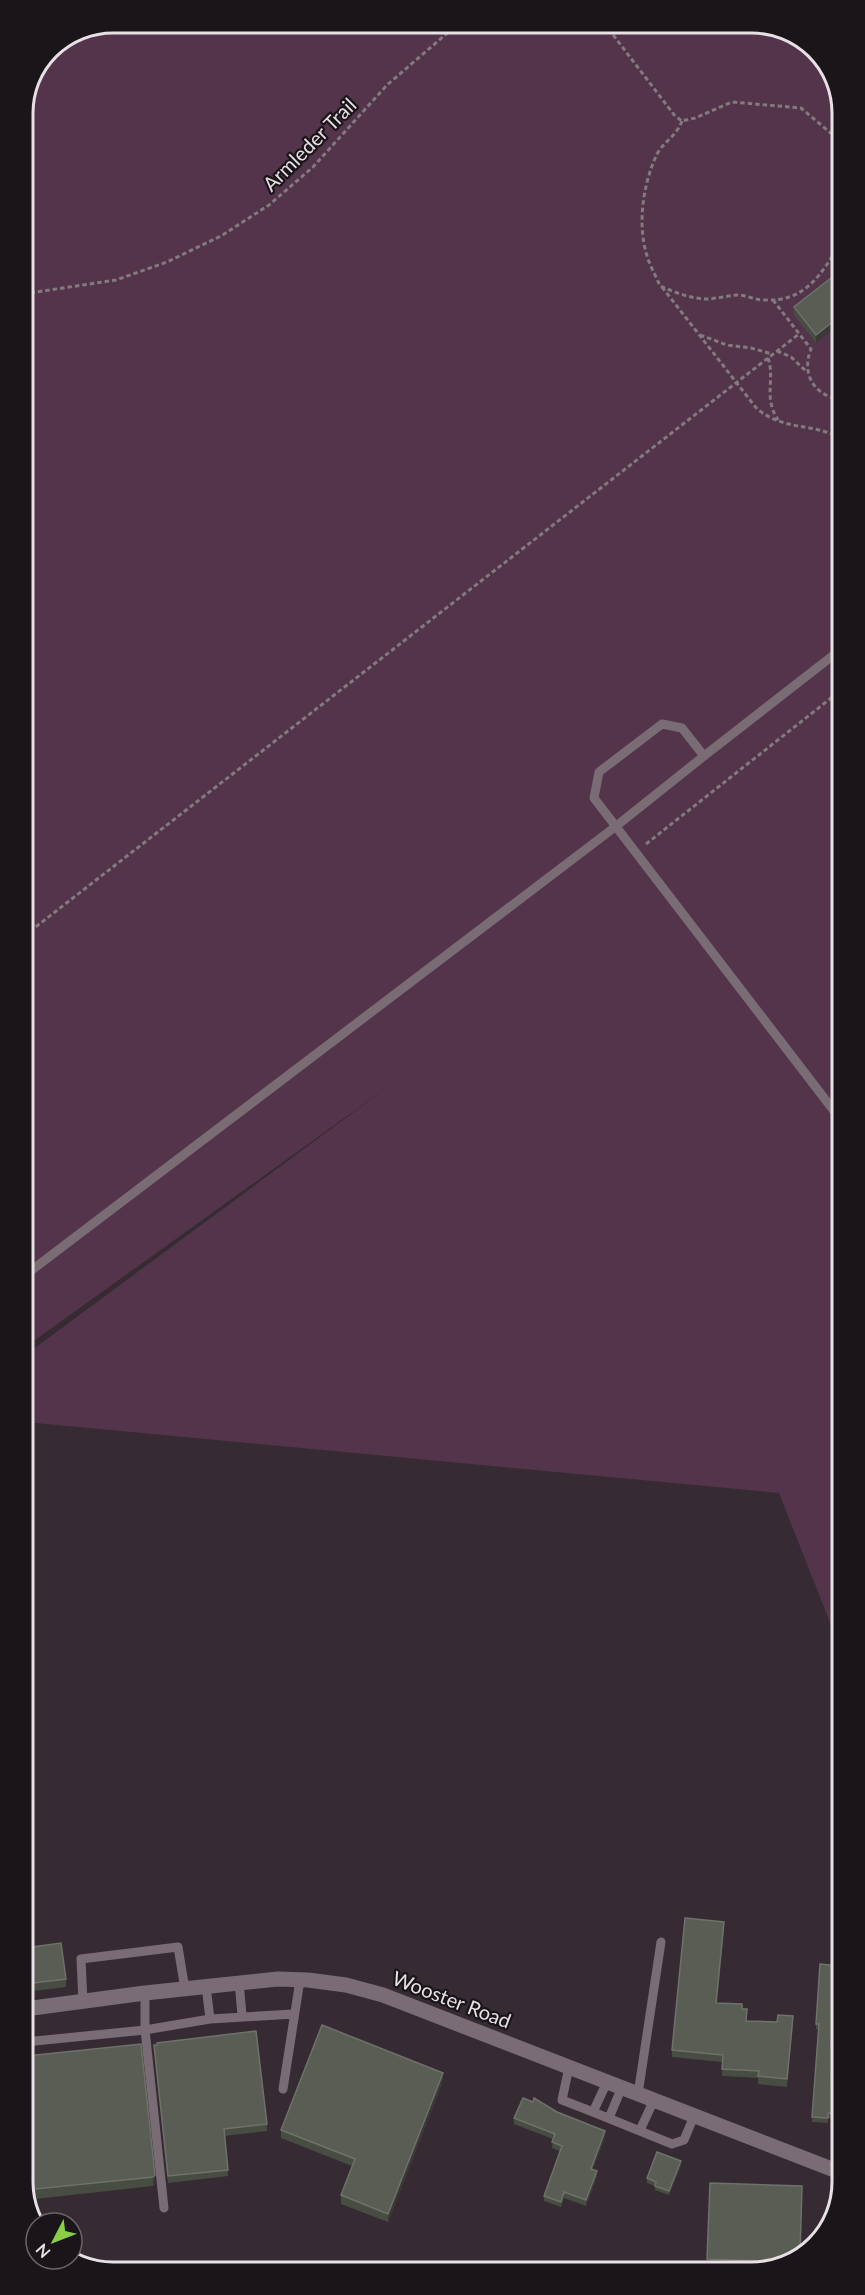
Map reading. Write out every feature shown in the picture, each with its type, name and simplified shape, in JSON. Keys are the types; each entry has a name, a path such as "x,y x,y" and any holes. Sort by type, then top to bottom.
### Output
{"street":[{"name":"Wooster Road","path":"33,2008 278,1979 346,1985 383,1995 832,2169"}],"lane":[{"path":"33,1269 615,827 832,656"},
{"path":"704,756 681,728 662,724 599,772 594,798 832,1108"},
{"path":"638,2094 661,1942"},
{"path":"83,2002 81,1959 178,1947 185,1989"},
{"path":"283,2089 300,1980"},
{"path":"240,1982 242,2015"},
{"path":"206,1986 210,2019"},
{"path":"145,1993 145,2030 164,2208"},
{"path":"33,2041 145,2030 242,2015 294,2014"},
{"path":"569,2067 562,2100 672,2144 684,2140 694,2116"},
{"path":"593,2112 607,2082"},
{"path":"609,2118 622,2087"},
{"path":"640,2130 654,2100"}],"path":[{"name":"Armleder Trail","path":"33,292 116,280 167,262 221,236 269,206 313,167 387,85 447,33"},
{"path":"612,33 681,121"},
{"path":"681,121 695,118 732,102 801,108 832,134"},
{"path":"681,121 678,132 658,153 648,182 641,218 647,255 660,286 757,409 779,422 792,426 827,430 832,433"},
{"path":"660,286 679,294 704,299 739,295 772,300 799,294 819,276 832,256"},
{"path":"808,286 813,291"},
{"path":"772,300 811,349 807,359 807,372"},
{"path":"33,929 799,333"},
{"path":"698,335 727,345 773,354"},
{"path":"777,351 791,357 807,372 816,388 832,398"},
{"path":"768,358 772,376 771,406 779,422"},
{"path":"643,847 832,697"}],"shaded area":[{"path":"113,33 757,33 783,39 805,53 819,69 829,92 832,113 832,1628 779,1493 33,1423 33,1349 389,1086 33,1342 33,108 39,82 56,56 69,46 82,39"}],"building":[{"path":"832,277 832,322 816,335 794,307"},
{"path":"685,1918 724,1922 716,2003 742,2004 742,2009 747,2009 746,2021 777,2022 778,2015 793,2016 787,2079 758,2076 759,2071 722,2069 723,2055 672,2050"},
{"path":"61,1943 66,1979 33,1983 33,1947"},
{"path":"820,1964 832,1965 832,2113 828,2113 828,2118 812,2117 819,2024 816,2024"},
{"path":"322,2025 443,2073 388,2214 341,2195 355,2159 281,2130"},
{"path":"256,2031 267,2124 224,2129 228,2170 168,2176 154,2045"},
{"path":"141,2044 155,2175 34,2189 33,2055"},
{"path":"523,2098 533,2102 534,2098 557,2112 605,2131 591,2169 597,2171 586,2200 564,2192 561,2202 544,2196 562,2146 552,2142 555,2134 514,2118"},
{"path":"657,2152 681,2161 669,2191 655,2186 656,2182 647,2178"},
{"path":"710,2183 802,2186 800,2246 796,2249 763,2261 707,2259"}]}
